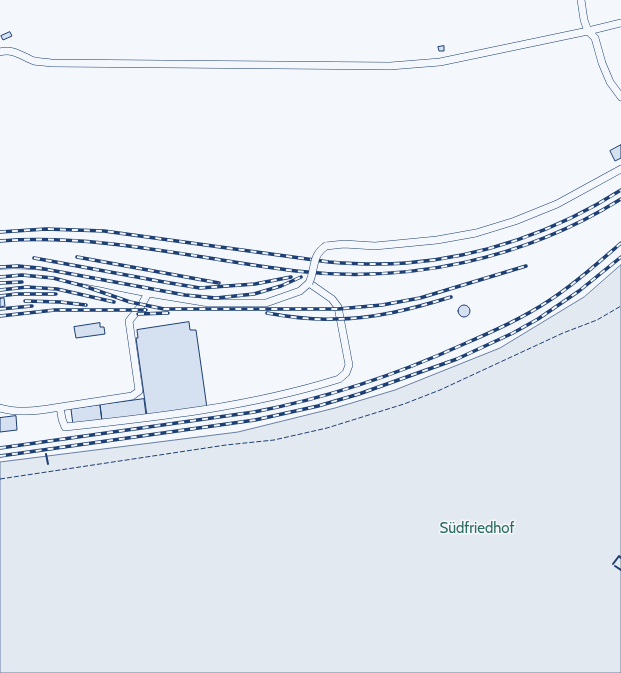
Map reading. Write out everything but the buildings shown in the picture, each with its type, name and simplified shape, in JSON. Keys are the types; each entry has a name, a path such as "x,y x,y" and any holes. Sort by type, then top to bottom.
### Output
{"lane":[{"path":"581,0 584,20 588,32 595,38 602,63 610,82 621,97"},
{"path":"0,52 14,52 36,61 51,63 390,66 440,62 621,24"},
{"path":"0,273 39,273 209,303 266,303 300,290 309,283 317,254 326,246 344,244 375,246 437,240 476,233 515,221 557,204 621,169"},
{"path":"60,407 65,427 146,419 246,403 339,379 346,373 349,365 338,307 332,300 309,283"},
{"path":"0,408 31,411 132,396 139,391 129,321 141,306 148,293"}],"green space":[{"name":"Südfriedhof","path":"621,265 621,673 0,673 0,462 238,432 335,408 395,390 500,348 584,297"}],"railway":[{"path":"0,232 46,229 104,231 329,262 368,264 406,263 463,255 518,240 571,218 597,205 621,190"},
{"path":"0,241 75,241 111,244 148,248 296,271 338,274 381,274 423,270 506,252 584,220 621,199"},
{"path":"0,448 254,412 335,393 413,366 486,334 540,307 587,273 621,243"},
{"path":"77,257 219,283"},
{"path":"0,456 255,420 318,406 359,394 457,359 513,333 538,319 579,291 621,257"},
{"path":"34,258 200,288 255,284 291,277"},
{"path":"0,267 18,266 39,268 185,295 216,298 254,294 281,286 301,277"},
{"path":"0,277 22,275 53,278 84,286 130,302 164,309 338,309 382,305 420,298 526,266"},
{"path":"0,283 22,282"},
{"path":"0,290 27,287 57,289 114,302"},
{"path":"0,296 16,294 56,294"},
{"path":"267,313 308,319 349,319 422,306 451,297"},
{"path":"25,301 60,302 86,305"},
{"path":"0,309 32,306"},
{"path":"0,316 55,310 146,310"},
{"path":"138,314 168,313"}],"fence":[{"path":"0,479 226,445 274,440 327,428 404,404 440,390 563,333 597,320 621,306"}],"wall":[{"path":"46,454 48,464"},
{"path":"613,564 619,556 621,558"},
{"path":"615,566 621,570"}]}
